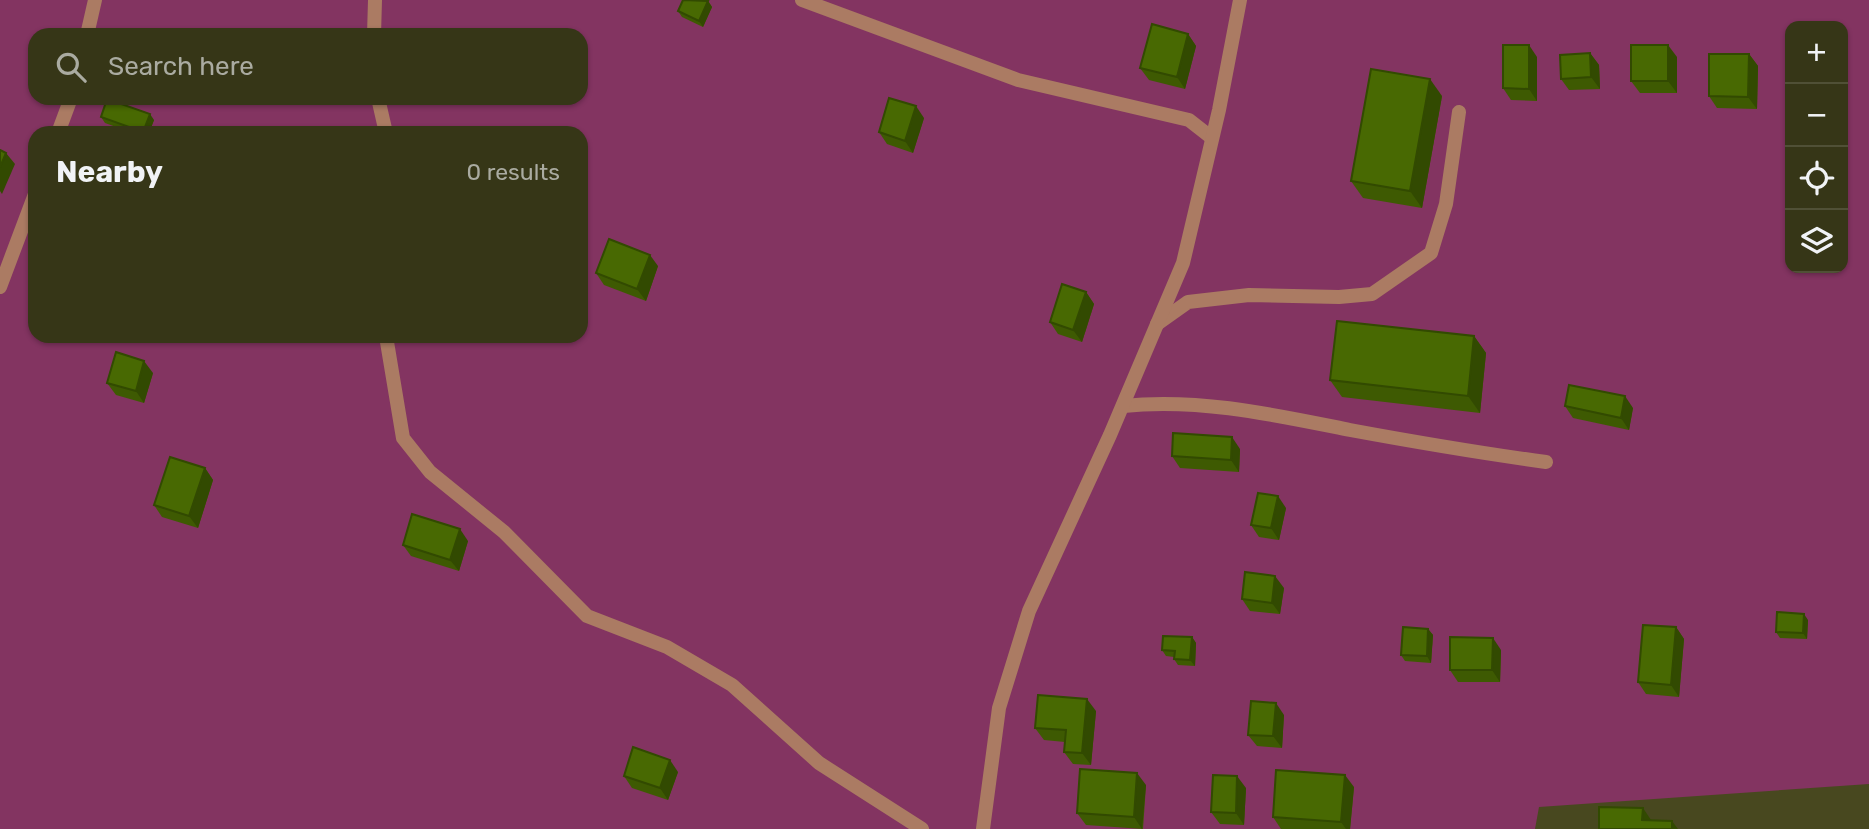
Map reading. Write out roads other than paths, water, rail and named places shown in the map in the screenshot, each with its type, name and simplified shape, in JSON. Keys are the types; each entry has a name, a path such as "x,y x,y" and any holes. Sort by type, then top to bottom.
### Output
{"street":[{"path":"88,28 94,0"},
{"path":"374,28 375,0"},
{"path":"802,0 1018,80 1189,120 1212,138"},
{"path":"983,829 999,708 1029,611 1123,406 1183,263 1240,0"},
{"path":"61,126 68,105"},
{"path":"380,105 384,126"},
{"path":"1157,324 1188,302 1249,295 1339,297 1372,294 1431,253 1446,204 1460,112"},
{"path":"0,287 28,213"},
{"path":"387,343 403,438 430,472 504,532 587,616 667,647 732,685 820,762 922,829"},
{"path":"1123,406 1166,402 1272,413 1362,432 1546,462"}]}
